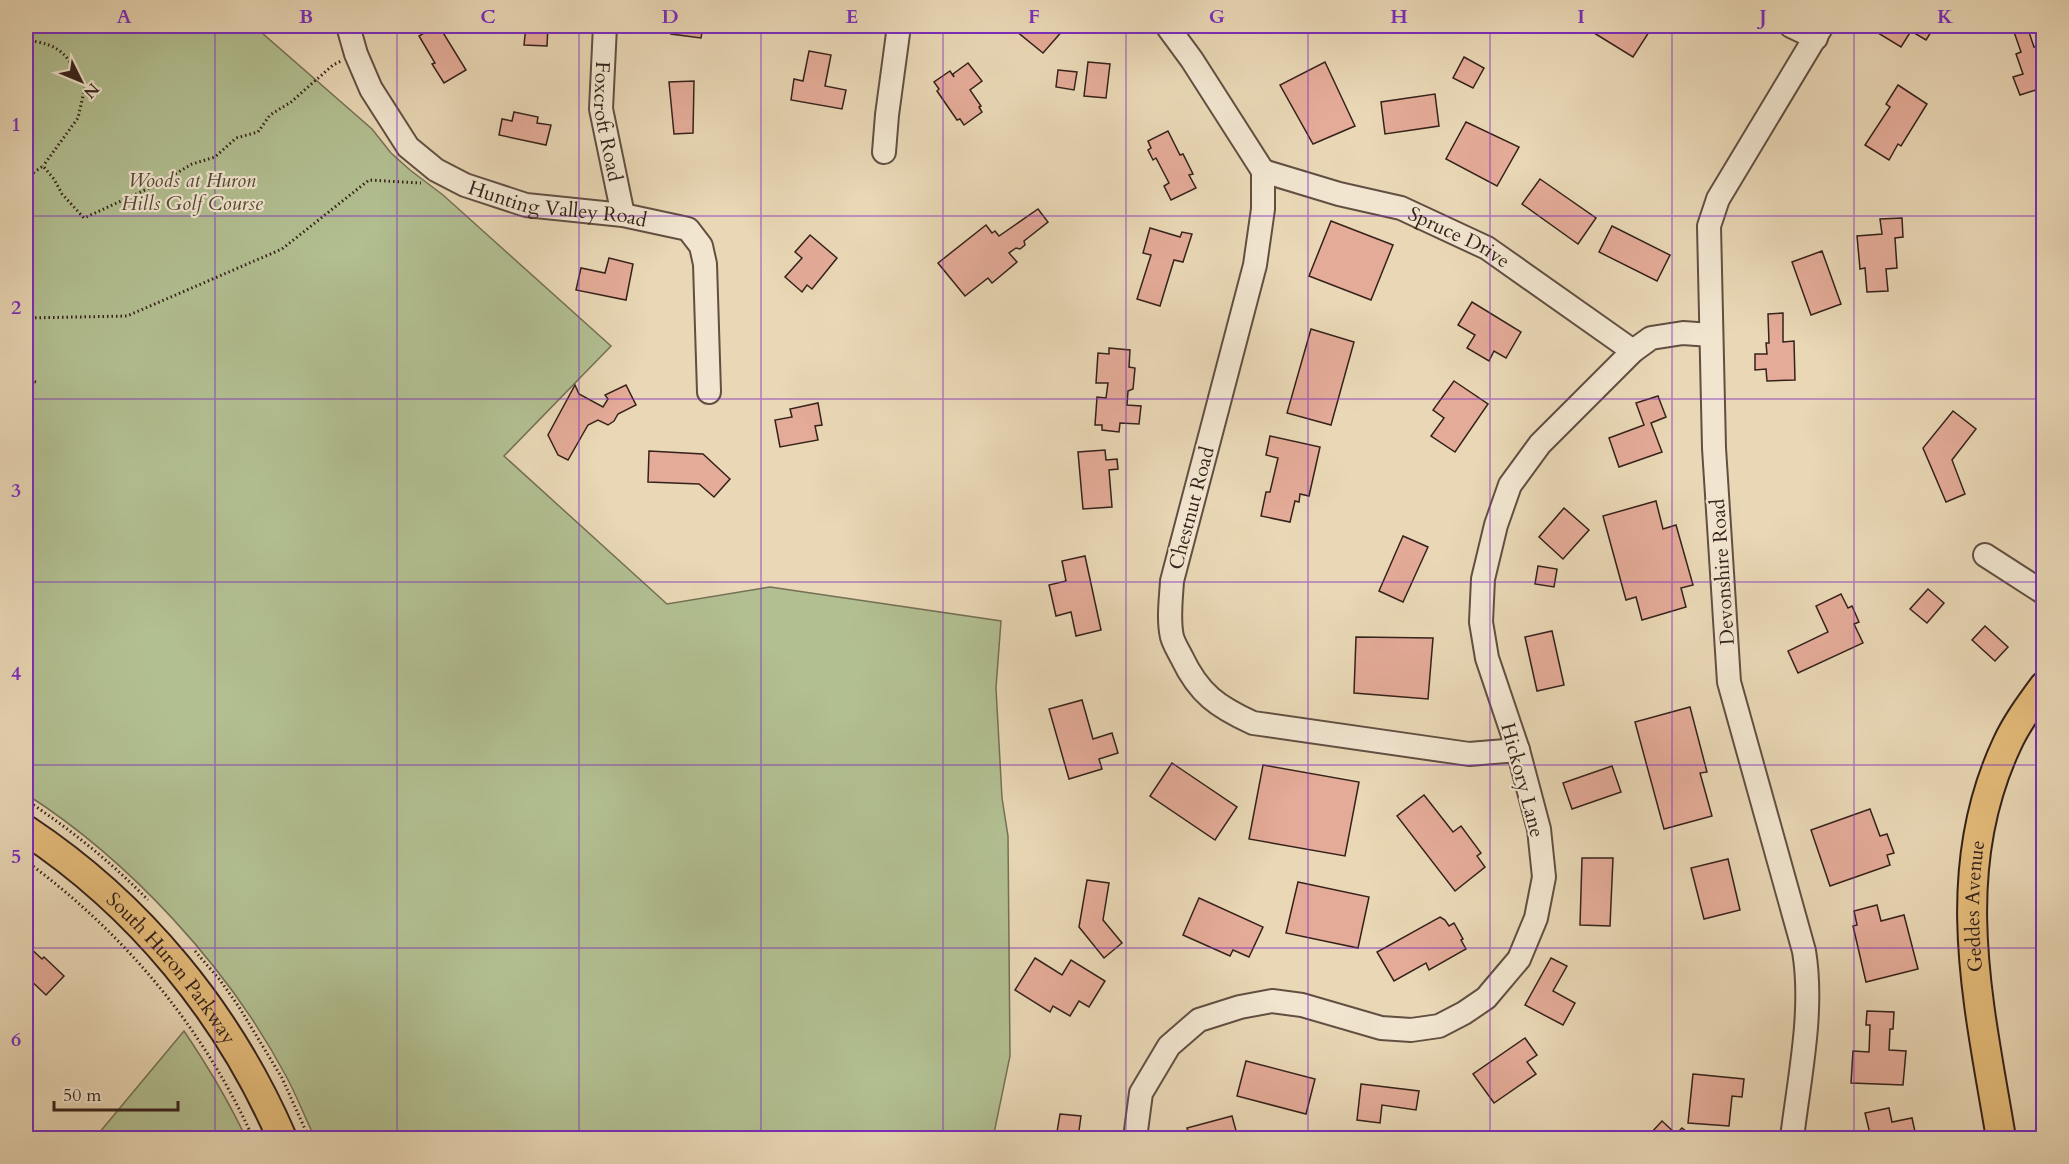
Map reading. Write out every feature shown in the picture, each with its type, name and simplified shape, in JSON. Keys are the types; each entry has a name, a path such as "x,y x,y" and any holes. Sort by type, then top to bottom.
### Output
{"main road":[{"name":"Geddes Avenue","path":"2001,1138 1972,953 1973,875 1979,832 1990,788 2007,744 2043,686"},
{"name":"South Huron Parkway","path":"26,830 102,888 135,920 185,976 228,1036 246,1066 282,1138"}],"street":[{"name":"Hunting Valley Road","path":"348,26 356,54 371,89 408,147 436,170 465,185 526,205 623,215 688,229 701,246 705,264 710,392"},
{"name":"Foxcroft Road","path":"605,26 601,109 623,215"},
{"path":"884,152 899,26"},
{"path":"1167,26 1192,60 1263,171"},
{"path":"1791,26 1819,32"},
{"name":"Devonshire Road","path":"1792,1138 1808,1004 1808,976 1804,951 1729,682 1714,448 1708,226 1718,200 1819,32"},
{"name":"Spruce Drive","path":"1263,171 1339,194 1401,208 1487,248 1633,351"},
{"name":"Chestnut Road","path":"1263,171 1263,209 1255,265 1172,581 1170,609 1172,638 1187,668 1209,698 1227,711 1253,723 1469,754 1518,750"},
{"name":"Hickory Lane","path":"1135,1138 1141,1093 1168,1046 1198,1020 1240,1007 1272,1001 1302,1005 1381,1028 1411,1030 1439,1026 1486,998 1519,960 1536,918 1544,877 1539,830 1518,750 1487,658 1481,622 1483,579 1496,525 1510,485 1540,444 1633,351 1652,338 1683,333 1711,334"},
{"path":"1984,555 2043,593"}],"path":[{"path":"26,40 48,43 66,55 85,87 78,118 42,166 26,178"},
{"path":"42,166 54,179 62,194 84,218 158,184 192,164 215,157 236,138 258,132 270,115 291,102 333,65 356,54"},
{"path":"26,318 127,316 282,249 369,180 422,183"},
{"path":"26,379 36,382"},
{"path":"26,861 104,925 171,999 238,1105 253,1138"}],"green space":[{"name":"Woods at Huron Hills Golf Course","path":"26,26 254,26 372,129 391,153 443,195 611,346 504,456 667,604 770,587 1001,621 996,688 1002,798 1008,836 1010,1056 993,1138 315,1138 290,1084 262,1035 205,956 138,883 102,851 26,794"},
{"path":"184,1031 217,1083 246,1138 104,1138 99,1133"}],"building":[{"path":"439,26 466,70 444,83 419,36"},
{"path":"526,26 548,26 547,46 524,45"},
{"path":"673,26 703,26 701,38 671,34"},
{"path":"1010,26 1060,26 1064,29 1043,53"},
{"path":"1588,26 1638,26 1649,32 1633,57 1586,28"},
{"path":"1882,26 1935,26 1926,40 1911,31 1901,47 1878,33"},
{"path":"2027,26 2034,47 2044,44 2044,69 2036,71 2042,88 2020,95 2013,77 2023,74 2016,54 2021,52 2013,29"},
{"path":"809,51 831,55 825,86 846,90 842,109 791,100 794,79 803,81"},
{"path":"1464,57 1484,68 1473,88 1453,78"},
{"path":"1088,62 1110,64 1106,98 1084,96"},
{"path":"1325,62 1355,126 1313,144 1280,85"},
{"path":"968,63 982,81 970,90 981,106 979,107 982,112 964,125 960,119 957,120 937,91 939,89 934,82 950,71 954,77 953,74"},
{"path":"1058,70 1077,72 1074,90 1056,87"},
{"path":"694,81 693,133 674,134 669,82"},
{"path":"1898,85 1927,104 1901,146 1898,144 1889,160 1865,145 1890,107 1886,104"},
{"path":"1435,94 1439,126 1385,134 1381,102"},
{"path":"514,112 538,117 537,123 551,125 546,145 499,135 502,119 512,121"},
{"path":"1466,122 1519,147 1497,186 1446,159"},
{"path":"1168,131 1193,174 1189,175 1196,188 1171,200 1164,186 1169,183 1156,158 1153,160 1148,150 1151,148 1148,141"},
{"path":"1540,179 1596,218 1578,244 1522,204"},
{"path":"1038,209 1048,222 1024,241 1025,245 1020,249 1016,248 1009,253 1017,262 992,283 988,278 965,296 938,263 986,225 992,233 995,231 999,236"},
{"path":"1902,218 1903,237 1895,238 1897,268 1886,269 1888,291 1867,292 1865,268 1860,269 1857,236 1882,234 1880,219"},
{"path":"1331,221 1393,245 1371,300 1309,276"},
{"path":"1612,226 1670,255 1657,281 1599,252"},
{"path":"1150,228 1180,237 1182,232 1192,234 1183,262 1174,260 1160,306 1137,299 1151,255 1143,253"},
{"path":"810,235 837,258 812,289 807,285 802,292 785,277 802,258 795,252"},
{"path":"1822,251 1841,304 1811,315 1792,262"},
{"path":"609,258 633,264 626,300 576,290 581,268 605,273"},
{"path":"1472,302 1521,332 1506,358 1494,351 1489,361 1467,348 1475,335 1458,325"},
{"path":"1783,313 1783,342 1794,341 1795,380 1767,381 1766,369 1755,370 1755,354 1767,354 1768,314"},
{"path":"1311,329 1354,342 1331,425 1287,413"},
{"path":"1109,348 1130,350 1129,367 1135,368 1133,389 1128,391 1127,405 1141,406 1139,424 1120,423 1119,432 1102,430 1102,425 1095,425 1097,397 1106,398 1108,383 1096,383 1098,353 1109,354"},
{"path":"1454,381 1488,404 1455,452 1431,436 1444,418 1433,410"},
{"path":"575,385 579,394 603,407 608,399 605,395 626,385 636,405 618,414 608,425 598,420 588,425 568,460 558,455 548,435"},
{"path":"1658,396 1666,417 1651,423 1662,452 1619,467 1609,438 1644,425 1636,403"},
{"path":"818,403 822,425 815,426 818,440 780,447 775,420 792,417 790,409"},
{"path":"1953,411 1976,429 1952,460 1965,494 1946,502 1923,448"},
{"path":"1270,436 1320,447 1309,496 1300,494 1299,502 1295,501 1290,522 1261,516 1266,492 1270,492 1278,458 1266,455"},
{"path":"1105,450 1106,460 1117,459 1118,469 1109,470 1112,507 1083,509 1078,452"},
{"path":"649,451 703,454 730,479 714,497 699,484 648,482"},
{"path":"1656,501 1663,529 1676,525 1693,585 1681,588 1686,607 1642,620 1636,597 1626,600 1603,516"},
{"path":"1564,508 1589,530 1563,559 1539,537"},
{"path":"1403,536 1428,547 1403,602 1379,591"},
{"path":"1085,556 1101,630 1076,636 1071,612 1056,616 1049,585 1066,581 1062,561"},
{"path":"1538,566 1557,569 1554,587 1535,584"},
{"path":"1928,589 1944,603 1927,623 1910,609"},
{"path":"1841,594 1848,608 1852,606 1859,622 1854,624 1863,643 1798,673 1788,651 1828,632 1816,606"},
{"path":"1985,626 2008,647 1995,661 1972,640"},
{"path":"1552,631 1564,685 1537,691 1525,637"},
{"path":"1356,637 1433,638 1428,699 1354,693"},
{"path":"1082,700 1093,739 1112,733 1118,753 1099,759 1102,769 1069,779 1049,709"},
{"path":"1690,707 1707,772 1700,773 1712,816 1664,829 1635,722"},
{"path":"1172,763 1237,807 1215,840 1150,796"},
{"path":"1263,765 1359,782 1345,856 1249,839"},
{"path":"1612,766 1621,792 1572,809 1563,783"},
{"path":"1424,795 1453,832 1461,826 1481,853 1477,856 1485,867 1455,891 1397,816"},
{"path":"1870,809 1880,836 1887,834 1894,853 1887,855 1890,865 1830,886 1811,830"},
{"path":"1582,858 1613,858 1610,926 1580,925"},
{"path":"1728,859 1740,910 1704,919 1691,868"},
{"path":"1087,880 1109,883 1103,920 1122,943 1104,958 1079,927"},
{"path":"1298,882 1369,897 1358,948 1286,933"},
{"path":"1199,898 1263,927 1249,957 1233,950 1230,956 1183,935"},
{"path":"1877,905 1881,921 1904,915 1918,969 1866,982 1853,926 1857,925 1854,911"},
{"path":"1440,917 1449,926 1454,923 1466,949 1429,970 1426,963 1394,981 1377,952"},
{"path":"27,945 64,976 46,995 26,976"},
{"path":"1035,958 1062,975 1071,960 1105,981 1089,1007 1079,1001 1070,1016 1053,1006 1050,1012 1015,990"},
{"path":"1551,958 1567,966 1553,991 1575,1003 1563,1025 1525,1005"},
{"path":"1867,1011 1894,1012 1889,1050 1906,1051 1903,1085 1851,1083 1853,1051 1869,1052 1870,1025 1866,1025"},
{"path":"1525,1038 1537,1055 1527,1062 1536,1074 1494,1103 1473,1074"},
{"path":"1246,1061 1315,1079 1306,1114 1237,1096"},
{"path":"1693,1074 1744,1079 1742,1097 1732,1096 1729,1126 1688,1123"},
{"path":"1361,1084 1419,1091 1416,1110 1382,1105 1380,1123 1357,1120"},
{"path":"1889,1108 1892,1122 1912,1118 1916,1136 1871,1138 1865,1113"},
{"path":"1060,1114 1081,1116 1078,1138 1056,1138"},
{"path":"1232,1116 1238,1138 1190,1138 1187,1128"},
{"path":"1662,1121 1676,1134 1682,1128 1694,1138 1657,1138 1651,1133"}]}
